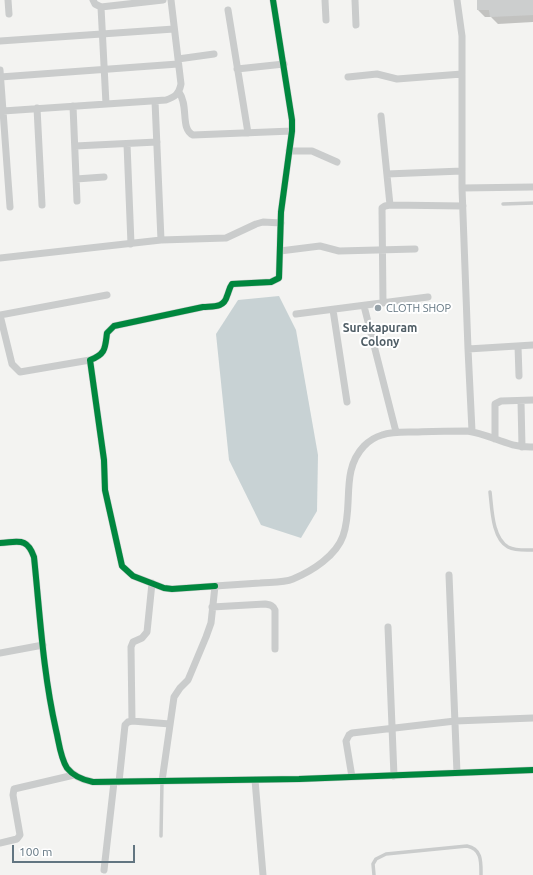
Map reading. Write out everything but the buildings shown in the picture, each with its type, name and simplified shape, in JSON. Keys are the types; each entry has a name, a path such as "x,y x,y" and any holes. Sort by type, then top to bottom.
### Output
{"street":[{"path":"8,0 9,14"},
{"path":"93,0 95,4 101,8 127,2 163,0"},
{"path":"3,111 155,101 166,100 174,97 179,92 181,84 171,0"},
{"path":"107,295 0,315 12,364 20,372 90,360 99,357 103,353 107,333 114,326 203,307 218,306 223,304 227,298 229,288 232,284 276,281 279,278 281,223 292,131 291,104 273,0"},
{"path":"325,0 326,20"},
{"path":"355,0 356,25"},
{"path":"458,0 462,36 462,188 472,431"},
{"path":"101,8 106,104"},
{"path":"228,10 248,133"},
{"path":"0,42 174,29"},
{"path":"0,77 104,69 178,61 214,54"},
{"path":"237,69 284,64"},
{"path":"0,70 10,207"},
{"path":"348,77 377,74 398,79 462,74"},
{"path":"179,92 184,103 186,127 188,133 193,135 292,131"},
{"path":"155,101 161,240"},
{"path":"73,106 77,201"},
{"path":"37,108 42,205"},
{"path":"381,116 390,204"},
{"path":"75,146 157,142"},
{"path":"127,144 131,244"},
{"path":"290,151 312,151 337,162"},
{"path":"387,174 462,171"},
{"path":"76,179 104,177"},
{"path":"462,188 533,187"},
{"path":"383,303 382,208 390,204 463,206"},
{"path":"0,258 161,240 226,238 263,222 281,223"},
{"path":"280,251 320,246 339,251 415,249"},
{"path":"296,314 428,297"},
{"path":"364,306 396,432"},
{"path":"333,310 347,402"},
{"path":"468,349 533,345"},
{"path":"518,346 519,376"},
{"path":"90,360 103,452 105,490 122,566 133,576 172,589 276,582 292,579 328,557 336,549 343,537 346,524 349,477 354,460 370,441 381,435 396,432 472,431 510,445 522,447 533,446"},
{"path":"495,439 496,404 501,401 533,400"},
{"path":"521,401 522,447"},
{"path":"0,543 18,542 26,544 31,548 34,557 49,700 62,756 67,768 74,775 83,780 117,782 256,780 533,770"},
{"path":"449,575 457,773"},
{"path":"132,721 131,647 132,642 142,638 147,632 152,583"},
{"path":"162,781 174,697 191,675 208,630 215,586"},
{"path":"212,607 270,604 275,610 275,648"},
{"path":"388,628 394,776"},
{"path":"0,653 43,645"},
{"path":"352,777 346,741 352,733 455,721 533,718"},
{"path":"104,870 125,725 132,721 170,724"},
{"path":"0,843 17,839 20,835 13,795 14,790 74,775"},
{"path":"256,780 263,875"}],"lane":[{"path":"503,204 533,203"},
{"path":"490,492 496,533 501,540 508,547 519,550 533,550"},
{"path":"161,836 162,781"},
{"path":"374,875 373,864 376,859 386,854 467,846 478,851 480,856 481,875"}],"shaded area":[{"path":"279,296 296,330 318,455 317,511 301,538 261,525 229,460 216,334 238,300"}],"cycle path":[{"path":"215,586 172,589 164,588 133,576 122,566 105,490 104,460 90,360 102,353 105,347 107,333 114,326 203,307 218,306 226,300 232,284 271,282 279,278 281,212 292,131 292,120 273,0"},
{"path":"0,543 22,542 28,546 34,557 45,666 60,749 67,768 73,774 82,779 93,782 299,779 533,770"}],"place":[{"name":"CLOTH SHOP","path":"378,308"}],"district":[{"name":"Surekapuram Colony","path":"380,335"}]}
